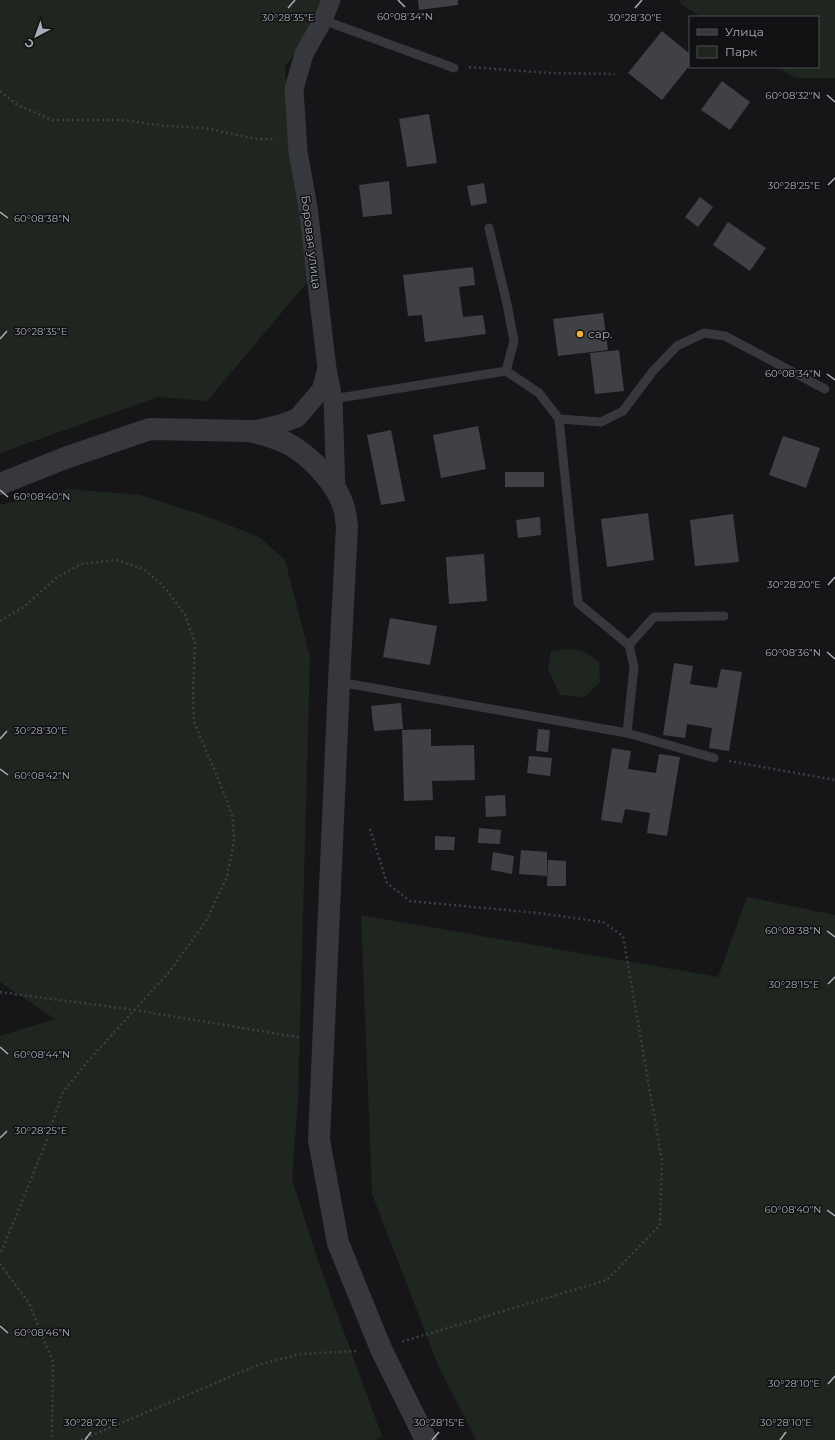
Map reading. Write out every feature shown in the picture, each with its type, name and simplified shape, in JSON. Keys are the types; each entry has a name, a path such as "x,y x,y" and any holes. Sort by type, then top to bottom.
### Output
{"street":[{"name":"Боровая улица","path":"331,0 323,20 304,54 294,89 297,140 308,207 327,369 333,399 336,490"},
{"path":"248,431 280,424 297,418 321,390 327,369"},
{"path":"0,484 65,458 150,429 248,431 263,434 291,445 309,459 336,490 344,507 347,526 338,682 319,1140 338,1243 381,1349 426,1440"}],"lane":[{"path":"323,20 454,68"},
{"path":"489,228 514,341 506,372"},
{"path":"559,419 601,422 623,411 653,371 677,346 704,332 726,336 825,389"},
{"path":"333,399 506,372 540,393 559,419 578,603 629,644 634,667 626,733"},
{"path":"629,644 654,617 724,616"},
{"path":"338,682 626,733 714,758"}],"path":[{"path":"454,68 467,67 549,73 615,74"},
{"path":"0,91 16,104 52,120 121,120 166,126 205,128 256,139 297,140"},
{"path":"0,621 24,607 56,578 81,564 116,560 144,569 166,588 185,615 195,643 193,691 194,722 225,795 233,819 234,841 227,877 206,921 170,971 88,1061 63,1092 45,1145 0,1255"},
{"path":"714,758 835,780"},
{"path":"81,1440 258,1365 300,1354 381,1349 418,1336 607,1280 660,1224 662,1161 623,936 603,922 538,912 410,901 387,884 370,829"},
{"path":"0,992 136,1010 324,1041"},
{"path":"0,1264 30,1303 53,1362 52,1440"}],"green space":[{"path":"0,0 329,0 328,5 285,67 290,152 310,279 207,401 158,397 0,453"},
{"path":"679,0 835,0 835,78 795,78 780,68 819,68 819,16 699,16 681,4"},
{"path":"69,489 140,495 203,515 259,537 285,560 310,657 298,1102 292,1179 318,1261 382,1436 376,1440 0,1440 0,1036 55,1019 0,982 0,505"},
{"path":"565,649 581,650 599,662 600,682 585,697 560,695 548,669 551,651"},
{"path":"747,897 835,915 835,1440 476,1440 438,1365 372,1194 361,915 718,977"}],"building":[{"path":"418,0 458,0 458,5 419,10"},
{"path":"662,31 689,53 689,66 662,100 628,73"},
{"path":"722,81 750,102 730,130 701,110"},
{"path":"429,114 437,163 407,167 399,119"},
{"path":"389,181 392,214 363,217 359,185"},
{"path":"484,183 487,203 471,206 467,186"},
{"path":"700,197 713,207 698,227 685,217"},
{"path":"728,222 766,248 750,271 713,245"},
{"path":"473,267 475,285 459,287 463,317 483,315 486,334 425,342 422,315 408,316 403,275"},
{"name":"сар.","path":"603,313 608,350 558,356 553,319"},
{"name":"сар.","path":"619,350 624,391 595,394 590,353"},
{"path":"478,426 486,469 441,478 433,435"},
{"path":"391,430 405,501 381,505 367,435"},
{"path":"783,436 820,448 806,488 769,475"},
{"path":"505,472 544,472 544,487 505,487"},
{"path":"648,513 654,560 607,567 601,519"},
{"path":"733,514 739,562 695,566 690,520"},
{"path":"540,517 541,535 518,538 516,520"},
{"path":"484,554 487,601 449,604 446,557"},
{"path":"390,618 437,626 430,665 383,657"},
{"path":"674,663 693,666 690,684 717,688 721,669 742,672 729,751 709,748 712,728 687,724 685,738 663,735"},
{"path":"401,703 403,729 374,731 371,706"},
{"path":"431,729 431,746 474,745 475,780 432,781 433,800 404,801 402,730"},
{"path":"538,729 550,730 548,752 536,751"},
{"path":"612,748 631,751 628,769 656,773 659,754 680,757 667,836 647,833 650,813 625,809 622,823 601,820"},
{"path":"529,756 552,758 550,776 527,773"},
{"path":"505,795 506,816 486,817 485,796"},
{"path":"479,828 501,830 500,844 478,843"},
{"path":"435,836 455,837 454,850 435,850"},
{"path":"521,850 547,852 547,876 519,874"},
{"path":"493,852 514,856 512,874 491,870"},
{"path":"548,860 566,861 566,886 547,886"}],"place":[{"name":"сар.","path":"580,334"}]}
